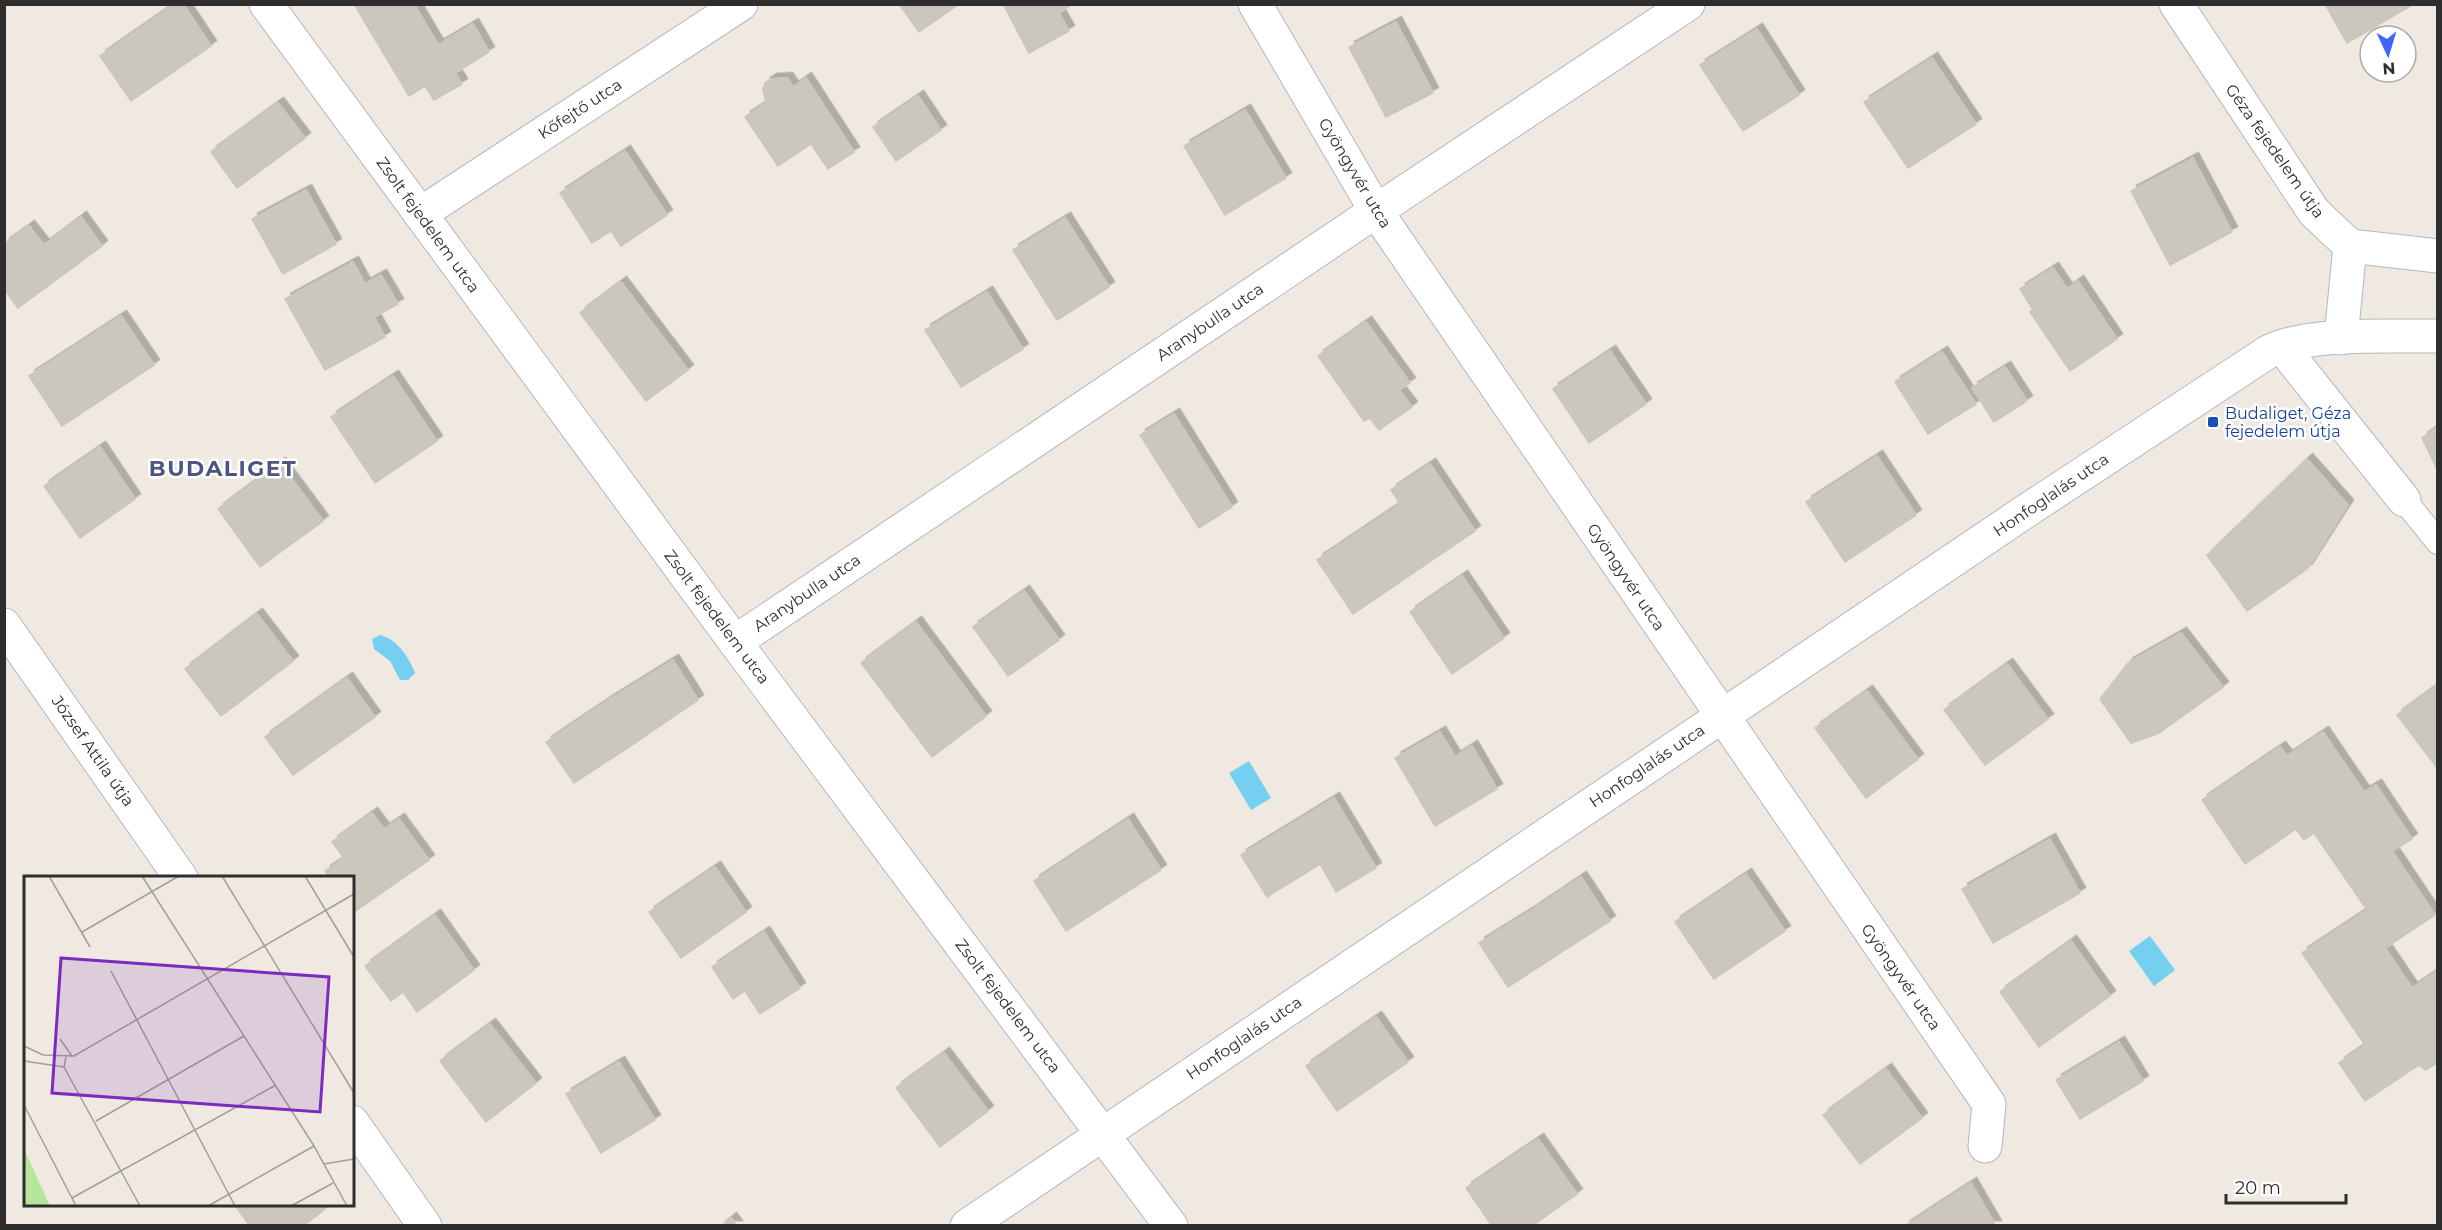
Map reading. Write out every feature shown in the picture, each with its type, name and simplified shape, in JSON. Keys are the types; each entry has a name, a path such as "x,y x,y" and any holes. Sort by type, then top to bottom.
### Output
{"street":[{"name":"Zsolt fejedelem utca","path":"266,4 735,642 1171,1226"},
{"name":"Kőfejtő utca","path":"420,214 741,4"},
{"name":"Gyöngyvér utca","path":"1255,4 1376,211 1989,1104 1986,1146"},
{"name":"Aranybulla utca","path":"735,642 1688,4"},
{"name":"Géza fejedelem útja","path":"2176,4 2314,212 2350,246"},
{"path":"2341,338 2350,246 2438,256"},
{"name":"Honfoglalás utca","path":"967,1226 1721,716 2268,352 2282,346 2318,339 2438,336"},
{"path":"2282,346 2404,500"},
{"name":"József Attila útja","path":"4,625 180,876"},
{"path":"354,1125 425,1226"}],"lane":[{"path":"2404,500 2438,542"}],"water":[{"path":"380,635 392,640 406,655 415,673 408,680 400,680 390,661 374,649 372,639"},
{"path":"1249,761 1271,798 1251,810 1229,773"},
{"path":"2150,936 2175,970 2154,986 2129,951"}],"building":[{"path":"175,4 183,4 211,46 131,101 100,56"},
{"path":"354,4 414,4 438,45 473,24 489,52 455,73 462,84 434,100 425,86 409,96"},
{"path":"899,4 959,4 919,32"},
{"path":"1003,4 1073,4 1059,13 1069,31 1029,53"},
{"path":"2325,4 2414,4 2380,24 2358,24 2358,37 2347,43"},
{"path":"1396,22 1433,93 1386,117 1349,47"},
{"path":"1757,29 1799,95 1743,131 1700,65"},
{"path":"1932,58 1976,124 1908,168 1864,102"},
{"path":"787,78 793,87 806,78 854,152 828,169 811,144 778,166 745,117 766,103 763,89 765,83 771,79"},
{"path":"918,96 941,130 896,161 873,127"},
{"path":"278,103 305,138 237,188 211,152"},
{"path":"1245,110 1286,178 1225,215 1184,146"},
{"path":"625,151 667,215 621,246 611,231 592,243 560,193"},
{"path":"2193,158 2232,232 2170,265 2131,191"},
{"path":"306,190 336,244 283,274 252,219"},
{"path":"81,217 102,246 18,308 4,289 4,244 29,226 44,245"},
{"path":"1065,218 1109,287 1057,320 1013,250"},
{"path":"353,262 365,284 381,275 398,304 374,317 385,337 325,370 285,299"},
{"path":"2053,268 2067,289 2078,281 2117,339 2070,371 2030,312 2033,310 2020,289"},
{"path":"621,282 688,370 646,401 580,313"},
{"path":"987,292 1023,349 961,387 925,330"},
{"path":"121,316 154,365 62,426 29,376"},
{"path":"1366,322 1410,383 1399,390 1412,407 1379,430 1370,418 1364,421 1318,356"},
{"path":"1610,351 1646,404 1589,443 1553,389"},
{"path":"1942,352 1976,404 1928,434 1895,382"},
{"path":"2005,367 2027,401 1994,422 1972,388"},
{"path":"393,376 437,441 375,483 331,417"},
{"path":"1174,414 1232,507 1199,528 1140,435"},
{"path":"2438,427 2438,471 2422,438"},
{"path":"100,447 135,499 80,538 44,486"},
{"path":"1877,456 1916,515 1845,562 1806,502"},
{"path":"2307,459 2348,505 2307,569 2247,611 2207,555"},
{"path":"280,463 323,521 260,567 218,509"},
{"path":"1430,464 1475,531 1353,614 1317,560 1400,504 1391,490"},
{"path":"1462,576 1504,638 1452,674 1410,612"},
{"path":"1024,591 1059,640 1008,676 973,627"},
{"path":"257,614 293,661 221,716 185,669"},
{"path":"916,622 986,716 932,757 861,663"},
{"path":"2181,633 2223,687 2159,733 2131,743 2100,699 2128,663"},
{"path":"673,660 698,700 635,743 607,701"},
{"path":"2007,664 2048,719 1985,765 1944,710"},
{"path":"347,678 375,717 293,775 265,737"},
{"path":"2438,685 2438,769 2397,715"},
{"path":"1867,691 1918,759 1866,798 1815,728"},
{"path":"607,701 635,743 574,783 546,742"},
{"path":"1440,732 1455,757 1472,746 1497,789 1435,826 1395,758"},
{"path":"2323,732 2364,792 2376,785 2412,839 2392,851 2435,915 2385,948 2412,988 2438,971 2438,1062 2426,1070 2419,1065 2365,1101 2339,1063 2365,1045 2302,953 2367,910 2314,833 2304,840 2296,829 2245,864 2202,800 2280,747 2287,756"},
{"path":"1334,798 1376,868 1336,892 1320,864 1267,897 1241,855"},
{"path":"372,813 384,829 399,819 429,860 354,912 354,876 329,876 325,871 344,858 332,842"},
{"path":"1128,819 1161,870 1066,931 1034,881"},
{"path":"2050,839 2080,893 1993,943 1962,889"},
{"path":"715,867 746,912 681,958 649,912"},
{"path":"1746,874 1785,931 1714,979 1675,922"},
{"path":"1581,877 1610,921 1560,953 1532,910"},
{"path":"1532,910 1560,953 1508,987 1479,943"},
{"path":"435,915 474,970 417,1012 403,992 391,1001 365,966"},
{"path":"764,932 800,988 760,1014 745,991 733,999 712,967"},
{"path":"2071,941 2110,996 2039,1047 2000,992"},
{"path":"1376,1017 1408,1062 1337,1111 1306,1066"},
{"path":"490,1024 536,1083 486,1122 440,1061"},
{"path":"2119,1042 2143,1081 2080,1119 2056,1080"},
{"path":"944,1053 988,1111 940,1147 896,1088"},
{"path":"619,1062 655,1120 601,1153 566,1094"},
{"path":"1886,1069 1922,1118 1860,1164 1823,1115"},
{"path":"1538,1139 1577,1194 1532,1226 1492,1226 1466,1188"},
{"path":"1971,1183 1996,1226 1905,1226"},
{"path":"235,1206 321,1206 324,1210 303,1226 250,1226"},
{"path":"731,1218 737,1226 721,1226"}],"place":[{"name":"Budaliget, Géza fejedelem útja","path":"2213,422"}],"district":[{"name":"BUDALIGET","path":"223,468"}]}
